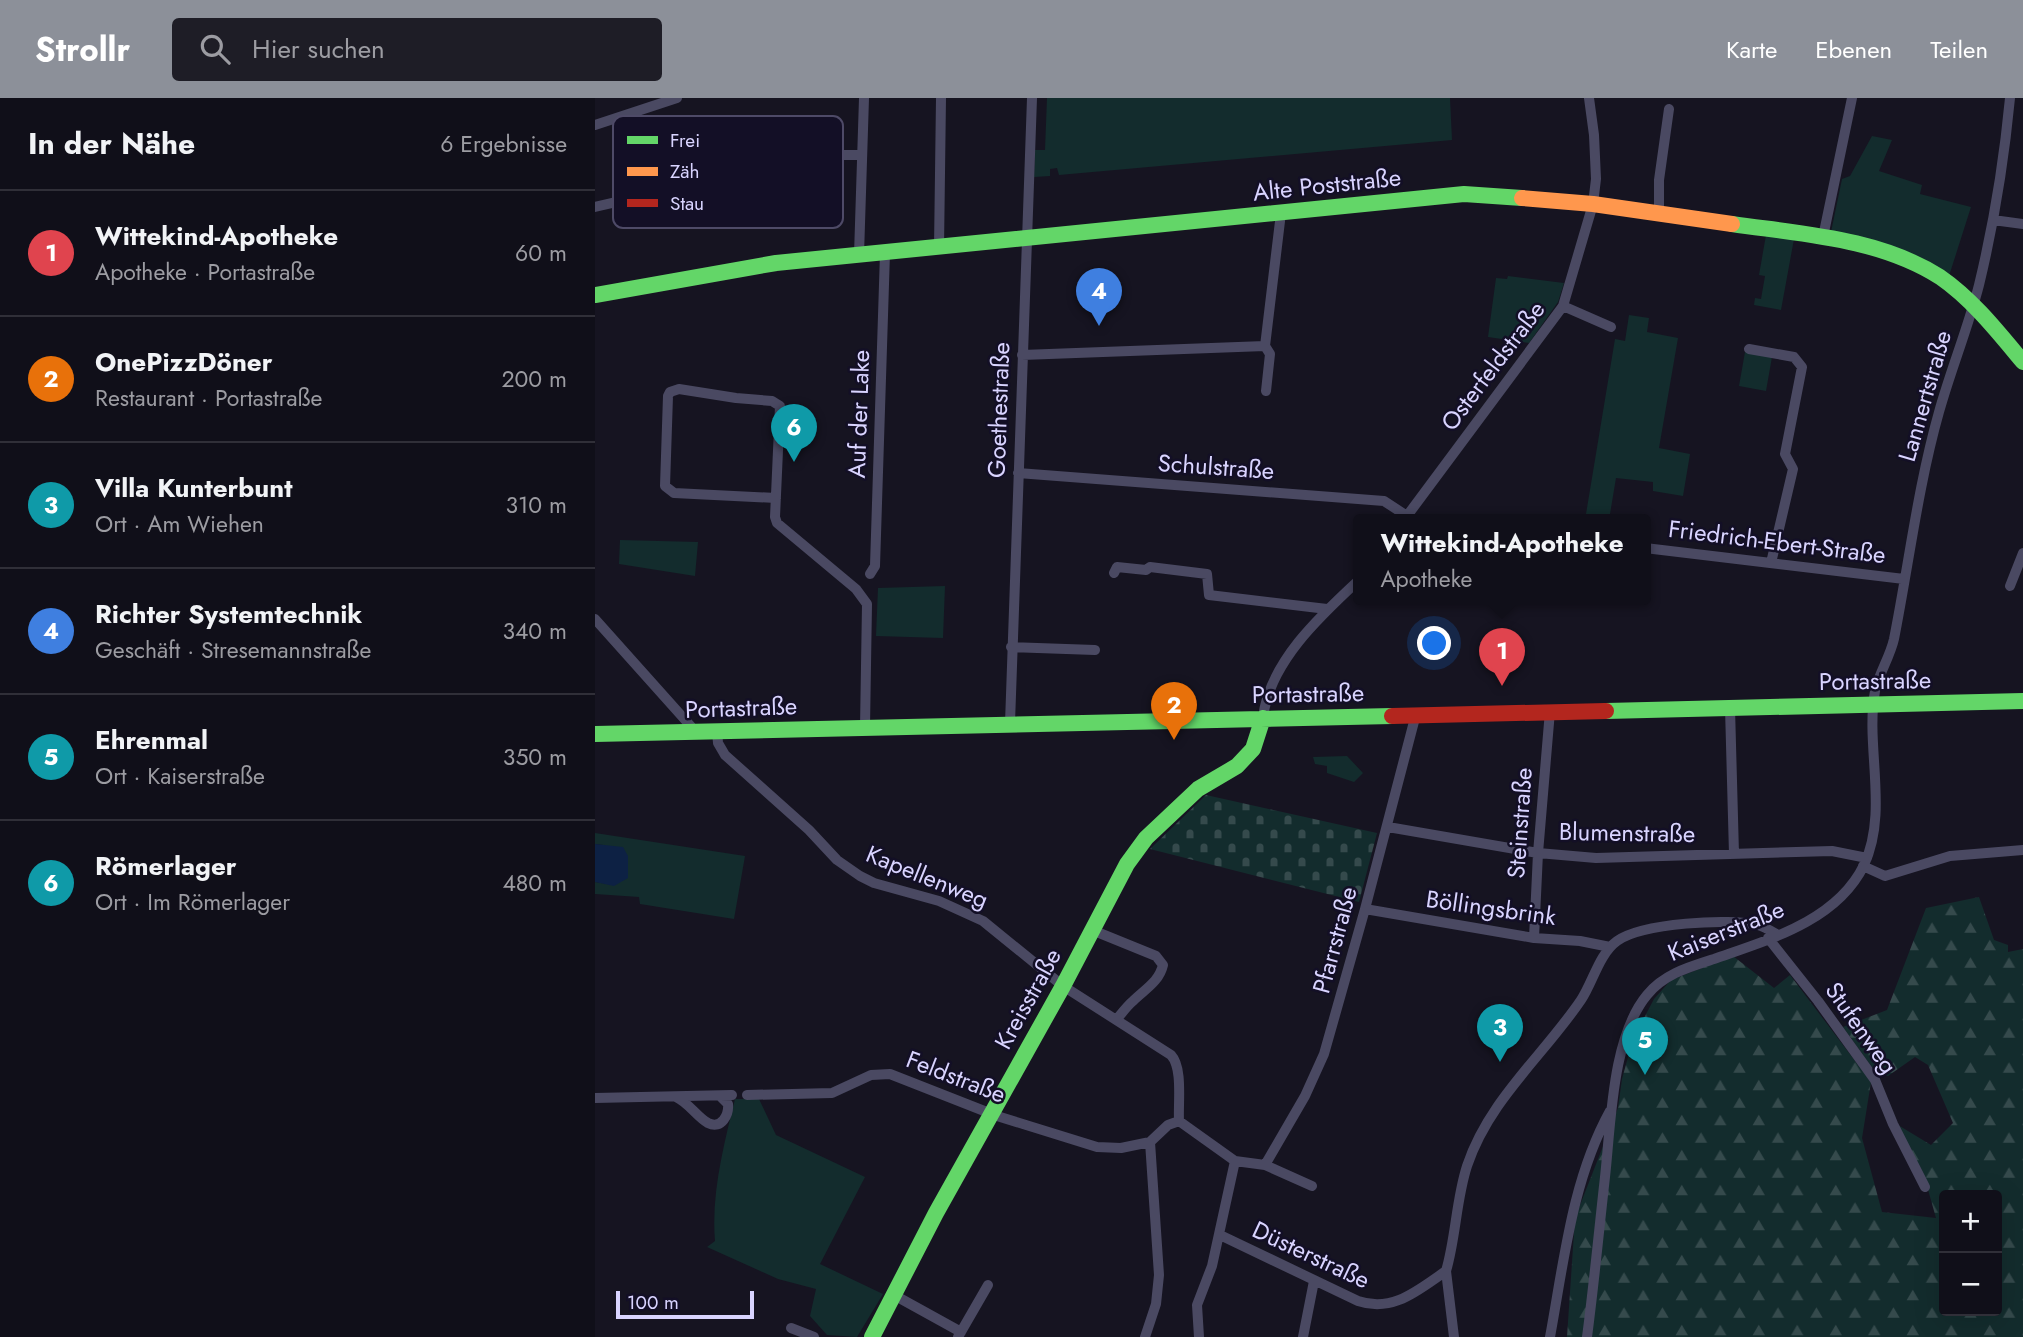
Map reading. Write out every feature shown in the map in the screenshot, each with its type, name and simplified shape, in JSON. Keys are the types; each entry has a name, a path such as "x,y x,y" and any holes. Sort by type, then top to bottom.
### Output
{"main road":[{"name":"Alte Poststraße","path":"595,295 776,263 1464,194 1659,212 1865,246 1919,266 1942,279 2005,339 2023,362"},
{"name":"Portastraße","path":"595,734 2023,701"},
{"name":"Kreisstraße","path":"872,1337 990,1113 1063,986 1127,864 1146,838 1198,789 1237,766 1252,749 1263,718"}],"street":[{"path":"622,116 677,98"},
{"path":"859,255 864,98"},
{"path":"939,248 941,98"},
{"name":"Goethestraße","path":"1010,723 1032,98"},
{"name":"Osterfeldstraße","path":"1414,514 1563,306 1593,204 1596,179 1589,98"},
{"path":"1823,237 1852,98"},
{"name":"Lannertstraße","path":"1874,704 1878,680 1894,641 1919,497 1939,412 1973,307 1993,220 2004,161 2010,98"},
{"path":"1659,212 1659,180 1669,109"},
{"path":"595,125 613,119"},
{"path":"843,156 861,156"},
{"path":"595,207 613,203"},
{"path":"1266,391 1270,354 1265,346 1281,213"},
{"path":"1993,220 2023,224"},
{"name":"Auf der Lake","path":"870,574 875,566 885,253"},
{"path":"1563,306 1611,327"},
{"path":"1022,355 1265,346"},
{"path":"1749,349 1794,357 1802,367 1785,454 1793,469 1771,563"},
{"path":"776,498 674,493 667,489 665,485 670,392 679,389 776,402 780,406 777,523 856,589 867,604 865,727"},
{"name":"Schulstraße","path":"1018,473 1384,501 1403,514"},
{"name":"Friedrich-Ebert-Straße","path":"1651,549 1904,579"},
{"path":"2010,586 2023,553"},
{"path":"1114,573 1117,567 1146,570 1150,567 1207,574 1209,595 1327,609"},
{"path":"1263,718 1265,702 1274,680 1307,629 1353,585"},
{"path":"595,619 696,732"},
{"path":"1011,647 1095,650"},
{"name":"Kaiserstraße","path":"1587,1337 1612,1107 1620,1055 1634,1014 1655,986 1679,970 1809,920 1836,903 1852,886 1865,862 1873,836 1874,704"},
{"path":"1730,708 1734,854"},
{"name":"Steinstraße","path":"1534,938 1550,712"},
{"name":"Pfarrstraße","path":"1265,1165 1320,1064 1388,827 1416,714"},
{"name":"Kapellenweg","path":"717,731 718,743 725,755 809,830 837,860 874,883 939,901 983,921 1063,986 1117,1019 1177,1061 1179,1121"},
{"name":"Blumenstraße","path":"1388,827 1538,853 1596,858 1832,851 1865,862 1885,876 1950,856 2023,850"},
{"name":"Böllingsbrink","path":"1365,909 1534,938 1580,941 1610,947"},
{"path":"1454,1337 1445,1271 1467,1167 1485,1124 1582,998 1610,947 1626,936 1655,927 1697,923 1756,924 1773,936"},
{"path":"1092,930 1156,956 1163,965 1161,974 1147,991 1134,999 1117,1019"},
{"name":"Stufenweg","path":"1773,936 1875,1080 1924,1187"},
{"name":"Feldstraße","path":"747,1095 832,1093 871,1075 890,1074 990,1113 1097,1147 1121,1148 1150,1142"},
{"path":"595,1098 676,1096 726,1096 729,1113 723,1121 708,1123 676,1096"},
{"path":"1550,1337 1571,1217 1599,1132 1612,1107"},
{"path":"1145,1337 1156,1304 1159,1275 1150,1142 1168,1125 1179,1121 1235,1161 1265,1165 1312,1186"},
{"path":"1199,1337 1197,1305 1212,1266 1235,1161"},
{"name":"Düsterstraße","path":"1220,1235 1369,1305 1399,1301 1445,1271"},
{"path":"1303,1337 1314,1281"},
{"path":"894,1295 960,1334 988,1285"},
{"path":"791,1328 814,1337"}],"green space":[{"path":"1047,98 1450,98 1452,140 1059,175 1057,168 1050,169 1050,176 1034,177 1035,150 1045,150"},
{"path":"1872,136 1892,140 1879,171 1922,185 1920,194 1971,207 1949,276 1831,232 1842,179 1850,176"},
{"path":"1766,235 1794,239 1781,310 1754,305 1755,298 1761,299 1765,276 1759,275"},
{"path":"1508,276 1564,283 1558,302 1529,343 1488,337 1496,278 1507,279"},
{"path":"1629,315 1649,318 1647,332 1678,338 1659,448 1690,454 1683,496 1653,491 1653,482 1616,478 1610,514 1586,514 1615,339 1625,341"},
{"path":"1745,352 1772,357 1766,391 1739,386"},
{"path":"620,540 698,542 695,576 619,564"},
{"path":"945,586 943,638 876,636 878,588"},
{"path":"1347,756 1363,773 1354,782 1327,773 1327,766 1315,764 1313,757"},
{"path":"1206,795 1377,833 1359,902 1150,849"},
{"path":"595,833 745,856 734,919 640,904 639,897 595,894 595,882 613,885 603,845 595,844"},
{"path":"1979,897 1994,940 2008,945 2008,952 2023,949 2023,1337 1567,1337 1575,1218 1618,1108 1622,1079 1633,1039 1654,999 1671,980 1733,956 1774,988 1790,975 1871,1082 1862,1138 1882,1212 1936,1218 1927,1186 1898,1125 1931,1145 1953,1123 1928,1065 1915,1057 1888,1076 1876,1073 1843,1027 1887,1010 1926,908"},
{"path":"735,1099 759,1099 776,1135 865,1177 820,1264 883,1294 857,1337 827,1335 810,1316 816,1289 778,1279 707,1247 715,1241 717,1187"}],"water":[{"path":"595,844 623,847 628,856 628,878 614,886 595,882"}],"traffic: fast":[{"path":"595,295 776,263 1464,194 1522,198"},
{"path":"1732,224 1839,240 1866,246 1916,264 1940,277 1963,295 2023,362"},
{"path":"1606,711 2023,701"},
{"path":"595,734 1392,716"},
{"path":"872,1337 936,1213 1063,986 1127,864 1146,838 1198,789 1237,766 1253,749 1263,718"}],"traffic: slow":[{"path":"1522,198 1593,204 1732,224"}],"traffic: jam":[{"path":"1392,716 1606,711"}],"place":[{"name":"Richter Systemtechnik","path":"1099,326"},
{"name":"Römerlager","path":"794,462"},
{"name":"Wittekind-Apotheke","path":"1502,686"},
{"name":"OnePizzDöner","path":"1174,740"},
{"name":"Villa Kunterbunt","path":"1500,1062"},
{"name":"Ehrenmal","path":"1645,1075"}]}
